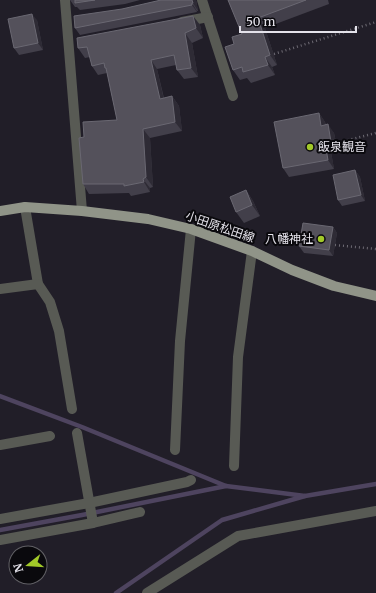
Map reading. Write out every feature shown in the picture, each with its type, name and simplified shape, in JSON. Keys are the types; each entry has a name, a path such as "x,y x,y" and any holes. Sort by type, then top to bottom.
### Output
{"main road":[{"name":"小田原松田線","path":"0,211 25,207 82,211 148,219 191,229 252,251 292,270 334,286 376,296"}],"street":[{"path":"65,0 70,19 72,43 82,211"},
{"path":"202,0 233,96"},
{"path":"169,24 208,17"},
{"path":"25,207 38,284 50,302 59,331 72,409"},
{"path":"175,450 180,341 191,229"},
{"path":"234,466 238,357 252,251"},
{"path":"0,289 38,284"},
{"path":"77,433 93,523"},
{"path":"0,445 50,436"},
{"path":"0,519 89,503 191,480"},
{"path":"147,593 238,536 376,511"},
{"path":"0,540 93,523 140,512"}],"path":[{"path":"274,54 376,22"},
{"path":"336,143 376,133"},
{"path":"335,245 376,249"}],"building":[{"path":"75,0 95,0 75,3"},
{"path":"161,0 192,0 193,3 192,5 75,28 74,16 122,9"},
{"path":"228,0 306,0 258,18 270,55 265,57 268,65 243,72 242,67 233,70 225,47 234,44 232,37 242,34"},
{"path":"32,14 38,43 14,48 8,19"},
{"path":"193,16 196,28 185,33 191,68 177,70 174,55 151,60 160,99 172,96 175,122 143,129 146,177 143,179 144,182 124,186 124,184 83,184 79,138 84,137 83,122 117,120 104,63 92,66 87,47 78,48 77,38"},
{"name":"飯泉観音","path":"319,113 321,126 328,124 331,142 325,143 328,160 283,168 274,122"},
{"path":"355,170 361,195 338,200 333,175"},
{"path":"246,190 252,205 236,212 230,197"},
{"name":"八幡神社","path":"303,223 333,227 329,250 299,246"}],"waterway":[{"path":"0,396 82,427 226,486 305,496"},
{"path":"116,593 222,520 305,496 376,484"},
{"path":"0,530 226,486"}],"place":[{"name":"飯泉観音","path":"310,147"},
{"name":"八幡神社","path":"321,239"}]}
